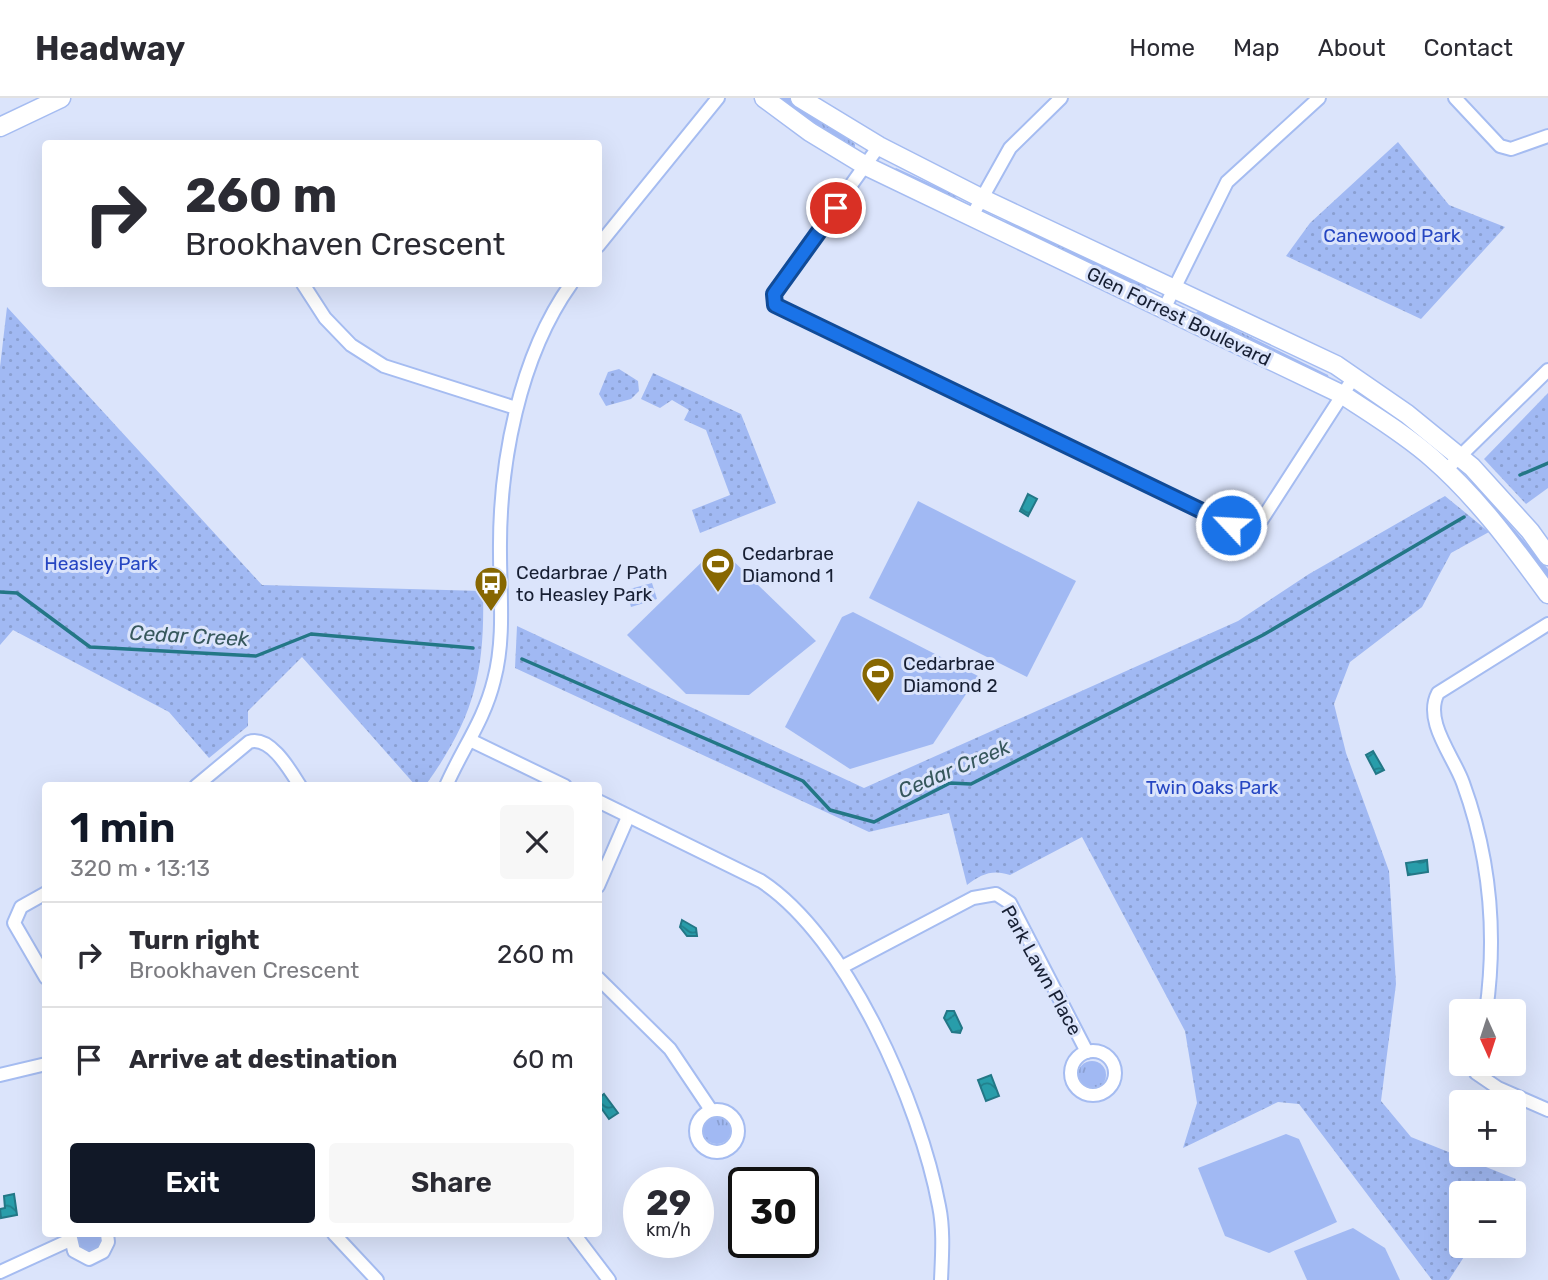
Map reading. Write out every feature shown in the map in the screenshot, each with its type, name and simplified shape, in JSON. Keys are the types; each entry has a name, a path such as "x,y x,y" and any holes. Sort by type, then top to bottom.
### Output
{"street":[{"path":"0,127 61,98"},
{"path":"602,241 718,98"},
{"name":"Glen Forrest Boulevard","path":"764,98 810,132 866,166 1343,395 1394,429 1446,470 1514,546 1548,594"},
{"name":"Glen Forrest Boulevard","path":"800,98 880,146 983,199 1336,365 1407,414 1459,456 1485,481 1548,556"},
{"path":"972,216 1010,148 1061,98"},
{"path":"1164,309 1227,182 1319,98"},
{"path":"1455,98 1500,146 1511,149 1548,136"},
{"path":"880,146 774,294 775,305 1231,525 1252,528 1259,524 1354,377"},
{"path":"305,287 325,318 351,345 384,366 516,408"},
{"path":"448,782 472,741 494,681 498,656 502,495 516,408 548,326 569,287"},
{"path":"1446,470 1548,370"},
{"path":"1487,999 1492,936 1488,879 1467,795 1434,721 1434,701 1438,693 1548,624"},
{"path":"201,782 248,742 256,740 263,742 278,755 297,782"},
{"path":"472,741 557,782"},
{"path":"602,803 733,865 785,898 820,934 842,967 918,1125 940,1208 942,1280"},
{"path":"602,877 628,817"},
{"name":"Park Lawn Place","path":"842,967 973,898 996,894 1010,903 1087,1052"},
{"path":"42,895 21,907 14,923 42,971"},
{"path":"602,982 670,1049 711,1110"},
{"path":"0,1075 42,1065"},
{"path":"1480,1076 1498,1088 1548,1110"},
{"path":"0,1272 70,1237 78,1255 94,1258 106,1248 107,1237"},
{"path":"337,1237 377,1280"},
{"path":"576,1237 609,1280"}],"green space":[{"path":"774,98 790,98 855,144 855,149 852,150"},
{"name":"Canewood Park","path":"1398,142 1449,205 1505,227 1421,319 1286,256 1310,223"},
{"path":"896,168 955,195 959,203 894,170"},
{"path":"1006,221 1145,285 1148,293 1004,224"},
{"name":"Heasley Park","path":"7,307 262,585 483,591 482,647 473,694 455,739 428,782 412,782 302,657 248,711 248,726 209,758 169,712 13,630 0,645 0,367"},
{"path":"1198,311 1328,375 1329,379 1193,316"},
{"path":"619,369 638,381 639,391 631,399 606,406 599,394 608,372"},
{"path":"653,373 741,414 776,503 700,533 692,510 730,495 706,430 684,420 689,410 672,400 660,408 641,399"},
{"path":"1548,393 1548,488 1526,504 1484,459"},
{"path":"1472,480 1548,569 1548,581 1471,487"},
{"name":"Twin Oaks Park","path":"1445,496 1489,532 1451,553 1422,607 1350,662 1334,704 1346,753 1389,871 1396,984 1381,1101 1411,1137 1449,1152 1449,1167 1486,1167 1516,1179 1449,1181 1449,1258 1463,1258 1449,1280 1432,1280 1299,1104 1278,1102 1183,1148 1197,1103 1185,1031 1082,837 1010,875 998,872 987,874 967,885 949,813 869,832 515,668 517,626 864,788 1238,621 1309,574"},
{"path":"918,501 1076,581 1027,677 869,598"},
{"name":"Cedarbrae Diamond 1","path":"723,551 816,641 749,695 686,694 627,635 710,554"},
{"path":"652,583 657,599 631,607 626,590"},
{"name":"Cedarbrae Diamond 2","path":"853,612 978,676 933,744 850,769 785,727 842,617"},
{"path":"1092,1061 1102,1065 1106,1075 1102,1085 1092,1089 1082,1085 1078,1075 1082,1065"},
{"path":"717,1116 727,1120 731,1130 727,1140 717,1144 707,1140 703,1130 707,1120"},
{"path":"1286,1134 1299,1139 1337,1222 1269,1253 1225,1236 1198,1168"},
{"path":"1353,1228 1385,1248 1400,1280 1307,1280 1294,1251"},
{"path":"79,1237 101,1237 101,1246 86,1252 78,1243"}],"water":[{"path":"1028,494 1037,499 1028,516 1020,511"},
{"path":"1373,751 1384,770 1376,774 1366,755"},
{"path":"1427,860 1428,872 1408,875 1406,863"},
{"path":"682,920 696,928 697,936 687,936 680,927"},
{"path":"947,1011 954,1011 962,1028 960,1033 952,1032 944,1018"},
{"path":"991,1075 999,1096 986,1101 978,1080"},
{"path":"604,1094 618,1113 609,1119 602,1109"},
{"path":"14,1194 17,1215 1,1218 0,1209 5,1208 4,1196"}],"waterway":[{"name":"Cedar Creek","path":"1520,475 1548,463"},
{"name":"Cedar Creek","path":"522,659 803,781 830,810 874,822 950,783 971,784 1263,635 1464,517"},
{"name":"Cedar Creek","path":"0,592 17,593 90,647 256,656 311,634 473,648"}],"place":[{"name":"Cedarbrae Diamond 1","path":"718,594"},
{"name":"Cedarbrae / Path to Heasley Park","path":"491,613"},
{"name":"Cedarbrae Diamond 2","path":"878,704"}],"route":[{"path":"836,208 774,294 775,305 1231,525"}]}
